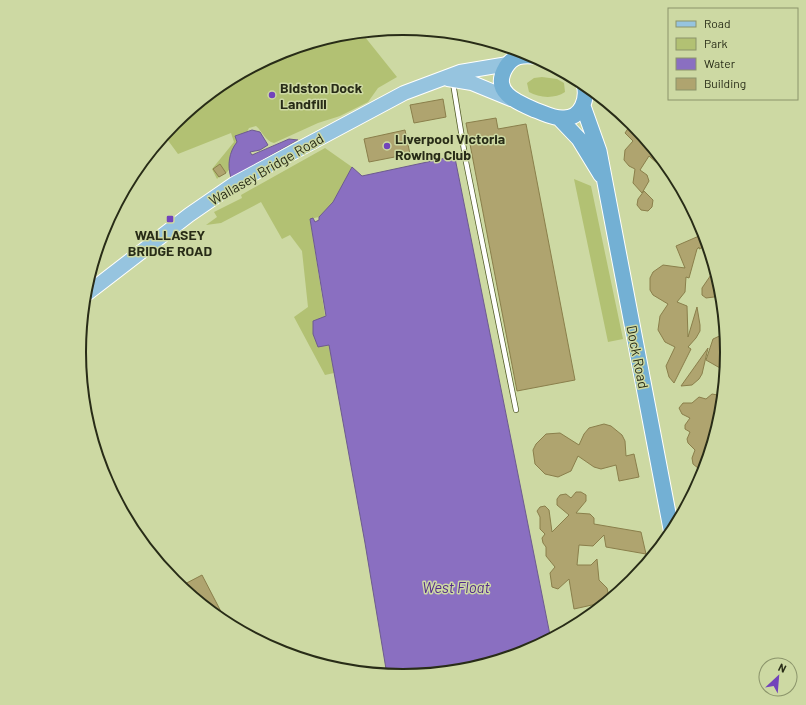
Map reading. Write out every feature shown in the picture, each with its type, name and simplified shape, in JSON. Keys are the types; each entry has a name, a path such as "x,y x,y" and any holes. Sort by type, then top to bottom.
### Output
{"highway":[{"path":"513,57 504,71 502,81 503,88 511,99 558,118 565,118 573,116 586,94"},
{"name":"Dock Road","path":"587,95 670,524"},
{"name":"Dock Road","path":"558,118 579,139 604,181"}],"main road":[{"name":"Wallasey Bridge Road","path":"92,290 188,215 234,184 404,93 448,79 460,72 513,57"},
{"path":"448,79 472,83 511,99"}],"lane":[{"path":"448,79 516,410"}],"green space":[{"name":"Bidston Dock Landfill","path":"366,38 397,77 378,88 368,102 340,116 318,123 274,143 266,138 256,126 249,128 247,132 235,136 238,142 230,155 229,170 226,173 220,164 214,169 219,177 217,179 212,169 234,142 231,133 178,154 167,139 178,128 227,89 244,78 281,59 321,46 341,41"},
{"path":"542,77 557,79 564,83 565,92 557,96 547,97 537,96 529,92 527,83 534,78"},
{"path":"325,148 352,167 333,202 319,217 310,219 334,373 325,375 294,317 308,307 302,251 290,235 282,239 261,202 221,223 206,225 217,217 214,212 242,198 241,195"},
{"path":"574,179 591,186 623,339 608,342"}],"water":[{"path":"252,130 260,132 268,145 260,150 250,152 252,155 289,139 298,140 231,178 229,164 232,150 237,142 235,136"},
{"name":"West Float","path":"446,158 455,158 550,633 525,646 465,664 424,669 386,669 329,345 318,347 313,334 313,321 326,316 310,219 313,218 315,222 319,220 319,217 333,202 352,167 362,176"}],"pier":[{"path":"300,139 299,142 232,179 231,178"}],"building":[{"path":"443,99 446,117 414,123 410,105"},
{"path":"496,118 498,129 526,124 575,380 517,391 466,123"},
{"path":"628,128 659,165 649,156 640,170 647,175 649,181 642,193 633,183 635,169 629,166 624,160 625,150 633,141 625,133"},
{"name":"Liverpool Victoria Rowing Club","path":"405,130 410,154 369,162 364,139"},
{"path":"220,164 226,173 219,177 213,169"},
{"path":"644,191 653,200 652,207 648,211 641,210 637,205 638,199"},
{"path":"698,236 703,247 699,249 699,247 697,249 689,278 686,277 685,292 677,302 687,306 688,337 697,307 700,331 688,347 691,349 674,383 669,377 666,366 675,347 665,342 658,330 660,316 668,304 653,295 650,290 650,278 653,272 663,265 685,268 676,246"},
{"path":"711,275 715,297 706,298 702,295 702,288"},
{"path":"720,336 720,368 706,360 713,339"},
{"path":"708,348 702,374 699,379 692,385 681,386"},
{"path":"712,394 718,395 710,435 698,468 693,464 692,458 695,450 688,443 687,439 690,432 685,429 685,425 690,418 682,414 679,408 683,403 692,403 699,397 706,399"},
{"path":"604,424 611,426 622,435 625,441 626,456 634,454 639,477 619,481 616,465 601,469 594,467 578,456 571,471 558,477 545,474 535,464 533,450 536,444 546,434 560,433 579,445 584,434 589,428"},
{"path":"576,492 581,492 586,495 586,501 576,513 590,514 594,518 594,524 641,532 646,554 606,547 604,535 593,546 579,545 577,565 591,565 597,559 599,580 607,588 608,594 596,604 574,609 569,579 558,589 552,587 550,573 555,567 546,556 546,547 542,538 545,534 540,529 540,517 537,511 540,507 545,506 549,510 552,532 569,515 557,505 557,499 560,495 566,494 571,498"},
{"path":"202,575 221,612 210,604 186,584"}],"place":[{"name":"Bidston Dock Landfill","path":"272,95"},
{"name":"Liverpool Victoria Rowing Club","path":"387,146"},
{"name":"WALLASEY BRIDGE ROAD","path":"170,219"}]}
